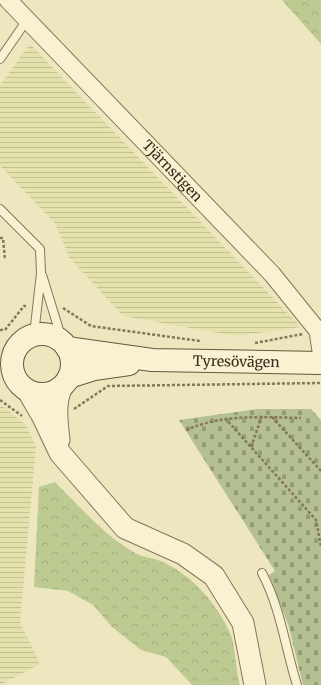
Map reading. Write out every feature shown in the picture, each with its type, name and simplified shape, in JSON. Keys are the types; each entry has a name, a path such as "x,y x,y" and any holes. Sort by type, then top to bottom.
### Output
{"main road":[{"name":"Tyresövägen","path":"34,335 52,336 65,345 152,360 321,363"},
{"path":"28,391 7,372 11,364 8,351 34,335"},
{"path":"65,345 72,365 65,382"},
{"name":"Tyresövägen","path":"28,391 44,394 51,393 65,382 94,369 152,360"}],"street":[{"name":"Tjärnstigen","path":"8,0 272,274 318,331"},
{"path":"318,331 321,351"},
{"path":"50,416 57,397 65,382"},
{"path":"28,391 50,416 60,453 125,528 183,554 214,576 243,623 255,685"}],"lane":[{"path":"0,59 27,20"},
{"path":"0,209 40,249 41,273 34,335"},
{"path":"41,273 65,345"},
{"path":"262,573 271,589 280,614 297,685"}],"path":[{"path":"0,238 3,238 5,260"},
{"path":"0,330 5,330 24,306 38,307"},
{"path":"53,308 64,308 91,326 205,342"},
{"path":"247,344 318,331"},
{"path":"0,400 24,418 65,415 108,386 321,383"},
{"path":"251,448 262,416"},
{"path":"186,430 203,422 225,418 262,416 300,418"},
{"path":"272,417 321,471"},
{"path":"225,418 316,520 321,548"}],"green space":[{"path":"282,0 321,0 321,44"},
{"path":"30,44 301,327 236,336 123,316 69,257 55,223 0,166 0,85"},
{"path":"0,404 26,425 36,447 20,622 40,664 0,685"},
{"path":"257,409 311,409 321,420 321,685 303,685 289,627 269,575 275,571 179,420"},
{"path":"55,482 104,531 137,554 160,561 174,568 202,591 217,610 229,631 240,685 192,685 166,657 141,650 112,627 93,605 68,591 34,587 39,487"}]}
